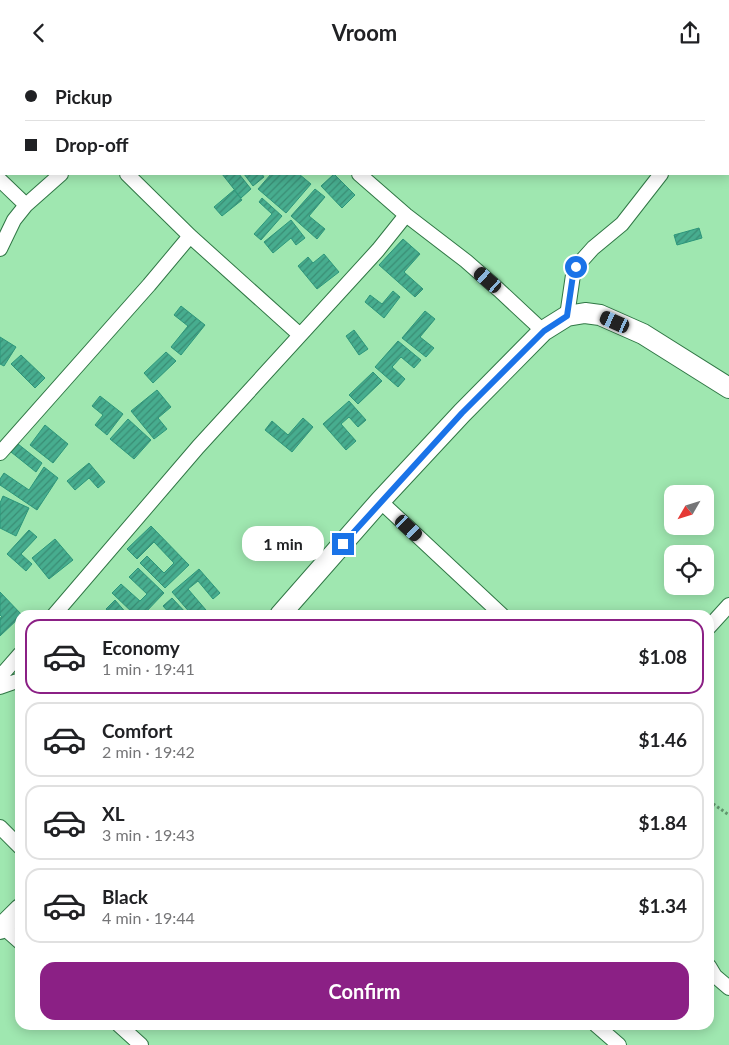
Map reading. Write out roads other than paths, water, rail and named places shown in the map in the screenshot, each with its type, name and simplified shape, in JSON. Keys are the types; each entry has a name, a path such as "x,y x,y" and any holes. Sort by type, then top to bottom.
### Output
{"street":[{"path":"0,249 14,220 26,205 60,175"},
{"path":"128,175 190,236 300,335"},
{"path":"360,175 406,215 466,261 544,331"},
{"path":"567,316 573,275 576,267 593,248 622,224 660,175"},
{"path":"0,180 26,205"},
{"path":"58,610 198,447 378,250 406,215"},
{"path":"0,453 143,293 190,236"},
{"path":"284,610 380,501 462,413 544,331 567,316 585,313 600,315 634,330 729,388"},
{"path":"380,501 497,610"},
{"path":"714,622 729,605"},
{"path":"0,677 15,660"},
{"path":"0,687 15,682"},
{"path":"0,827 15,842"},
{"path":"15,914 1,928 15,939"},
{"path":"714,974 729,988"},
{"path":"124,1030 141,1045"},
{"path":"602,1030 619,1045"}]}
